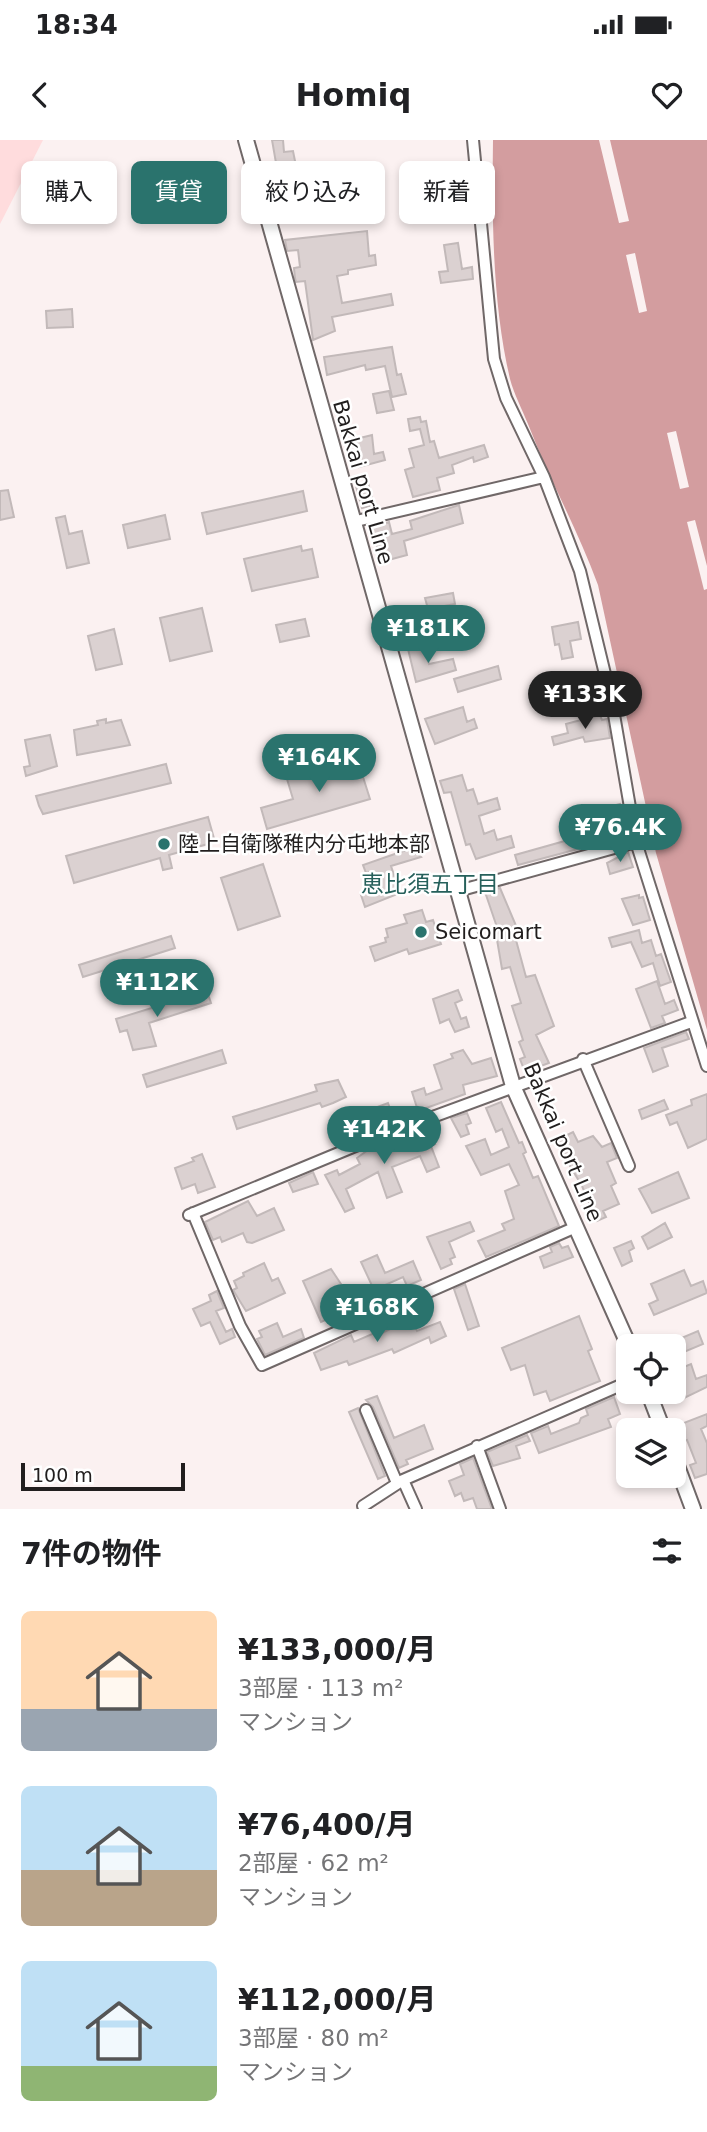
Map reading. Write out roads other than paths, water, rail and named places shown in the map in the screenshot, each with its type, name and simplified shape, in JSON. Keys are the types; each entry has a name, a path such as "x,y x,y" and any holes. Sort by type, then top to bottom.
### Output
{"main road":[{"name":"Bakkai port Line","path":"246,140 513,1086 624,1334"},
{"path":"685,1488 693,1509"}],"street":[{"path":"472,140 494,359 506,398 544,477 580,571 612,703 636,842 707,1066"},
{"path":"352,522 544,477"},
{"path":"458,891 636,842"},
{"path":"576,1227 262,1365 240,1326 191,1214 345,1150 583,1059 691,1022"},
{"path":"583,1059 629,1166"},
{"path":"363,1506 400,1482 616,1387"},
{"path":"366,1410 400,1482 416,1509"},
{"path":"477,1446 500,1509"}],"place":[{"name":"陸上自衛隊稚内分屯地本部","path":"164,844"},
{"name":"Seicomart","path":"421,932"}],"district":[{"name":"恵比須五丁目","path":"430,884"}]}
